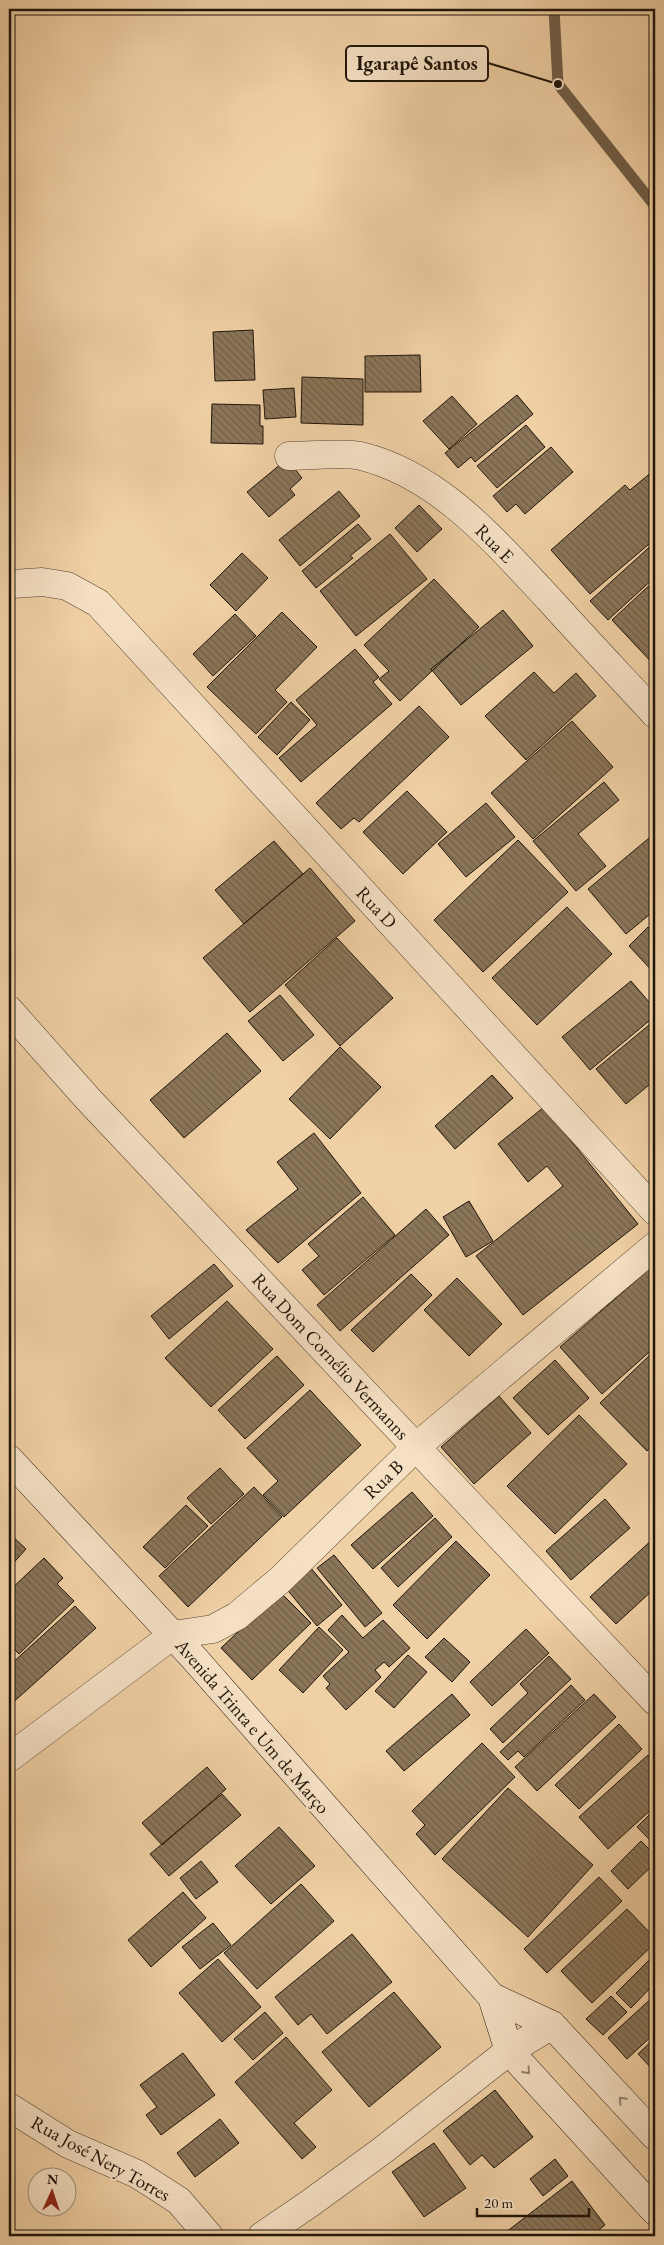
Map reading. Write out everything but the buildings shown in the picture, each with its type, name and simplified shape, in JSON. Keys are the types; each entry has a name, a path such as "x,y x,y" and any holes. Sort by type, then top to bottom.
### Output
{"street":[{"name":"Rua E","path":"289,456 359,456 401,470 429,486 467,515 503,550 655,714"},
{"name":"Rua D","path":"9,586 13,584 42,582 67,586 98,604 655,1211"},
{"name":"Rua Dom Cornélio Vermanns","path":"9,1010 88,1100 655,1701"},
{"name":"Rua B","path":"173,1635 213,1629 237,1616 280,1580 416,1446 655,1246"},
{"name":"Avenida Trinta e Um de Março","path":"9,1460 173,1635 492,1997 552,2025 655,2136"},
{"path":"9,1758 173,1635"},
{"name":"Avenida Trinta e Um de Março","path":"492,1997 509,2050 655,2211"},
{"path":"262,2236 383,2150 509,2050 552,2025"},
{"name":"Rua José Nery Torres","path":"9,2107 68,2144 137,2174 159,2188 179,2201 209,2236"}],"waterway":[{"path":"554,9 558,84 655,206"}],"place":[{"name":"Igarapê Santos","path":"558,84"}]}
